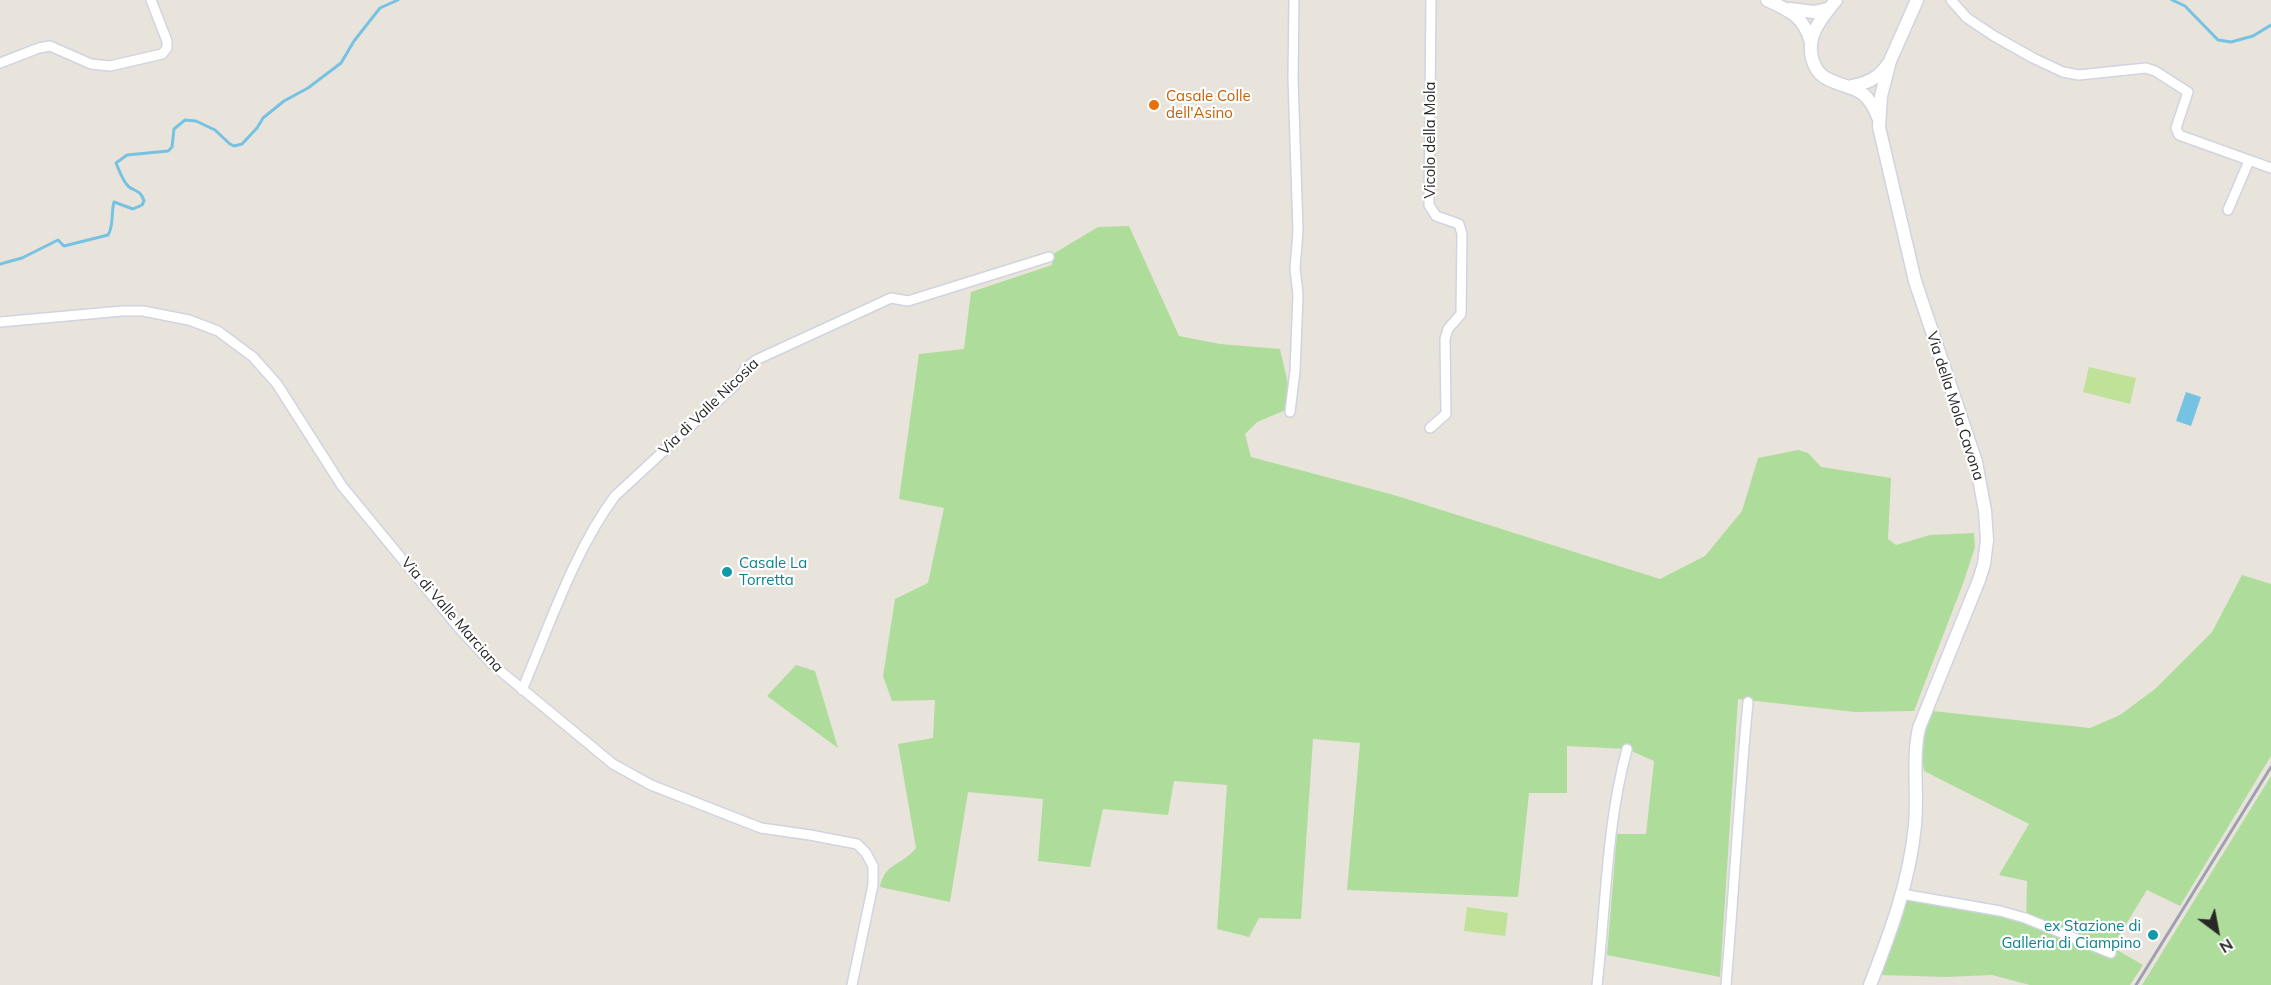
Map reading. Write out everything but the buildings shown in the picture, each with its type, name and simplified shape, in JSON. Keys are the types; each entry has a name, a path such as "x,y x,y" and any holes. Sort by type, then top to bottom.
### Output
{"main road":[{"path":"1767,0 1787,9 1804,12 1832,4"},
{"name":"Via della Mola Cavona","path":"1870,985 1902,894 1916,823 1915,754 1919,728 1979,580 1987,535 1976,462 1915,282 1881,142 1878,118 1881,96 1890,61 1917,0"},
{"path":"1810,42 1832,4"},
{"path":"1787,9 1802,21 1817,71 1833,81 1852,86 1867,97 1878,118"},
{"path":"1852,86 1872,80 1882,73 1890,61"}],"street":[{"path":"0,63 50,46 84,62 110,66 162,54 167,48 167,41 151,0"},
{"path":"1290,412 1295,371 1298,295 1295,268 1299,231 1293,78 1294,0"},
{"name":"Vicolo della Mola","path":"1430,428 1446,414 1445,339 1448,329 1461,314 1462,234 1459,224 1436,216 1429,206 1431,0"},
{"path":"1951,0 1967,18 1994,36 2063,72 2079,75 2138,68 2155,71 2188,92 2176,128 2179,135 2271,168"},
{"path":"2228,210 2249,161"},
{"name":"Via di Valle Nicosia","path":"522,690 588,538 603,512 615,496 735,385 745,369 756,360 891,298 908,301 1049,257"},
{"name":"Via di Valle Marciana","path":"0,322 143,311 189,320 218,331 253,357 277,384 342,486 458,627 492,664 613,764 651,784 761,828 857,844 866,852 873,866 873,885 852,985"},
{"path":"1726,985 1748,702"},
{"path":"1596,985 1610,834 1617,788 1627,749"},
{"path":"1902,894 2000,911 2025,918 2111,953"}],"green space":[{"path":"1129,226 1179,336 1220,344 1280,349 1290,393 1286,410 1257,422 1245,434 1251,457 1394,495 1660,579 1705,556 1742,511 1758,458 1798,450 1808,453 1821,467 1891,478 1888,539 1896,545 1930,535 1974,533 1975,547 1964,581 1914,711 1855,712 1738,699 1720,977 1607,955 1617,834 1646,834 1654,761 1627,749 1567,746 1567,793 1529,793 1518,897 1347,890 1360,743 1313,739 1301,919 1259,918 1249,937 1217,929 1227,785 1174,781 1168,815 1103,809 1090,867 1038,861 1043,799 968,792 950,902 880,887 885,873 916,848 898,744 933,738 935,700 892,701 883,676 895,599 928,583 944,508 899,499 919,354 964,349 971,292 1052,265 1053,254 1098,227"},
{"path":"2089,367 2136,378 2130,404 2083,392"},
{"path":"2242,575 2271,584 2271,756 2180,906 2147,890 2112,947 2143,965 2130,985 2030,985 1992,975 1946,977 1881,975 1905,899 1994,914 2026,923 2027,881 1999,875 2029,824 1924,771 1924,741 1932,711 2090,728 2120,715 2155,689 2212,632"},
{"path":"796,665 815,671 838,748 767,696"},
{"path":"2271,776 2271,985 2142,985"},
{"path":"1467,907 1508,913 1505,936 1464,931"}],"water":[{"path":"2186,392 2201,397 2191,426 2176,421"}],"waterway":[{"path":"0,264 22,258 58,240 64,246 108,235 114,202 133,209 142,205 144,201 140,193 127,185 116,163 127,155 168,151 172,147 174,129 185,120 196,121 215,130 234,146 242,144 263,118 341,63 354,41 380,8 398,0"},
{"path":"2172,0 2185,6 2218,40 2231,42 2253,36 2271,25"}],"railway":[{"path":"2136,985 2271,767"}],"place":[{"name":"Casale Colle dell'Asino","path":"1154,105"},
{"name":"Casale La Torretta","path":"727,572"},
{"name":"ex Stazione di Galleria di Ciampino","path":"2153,935"}]}
